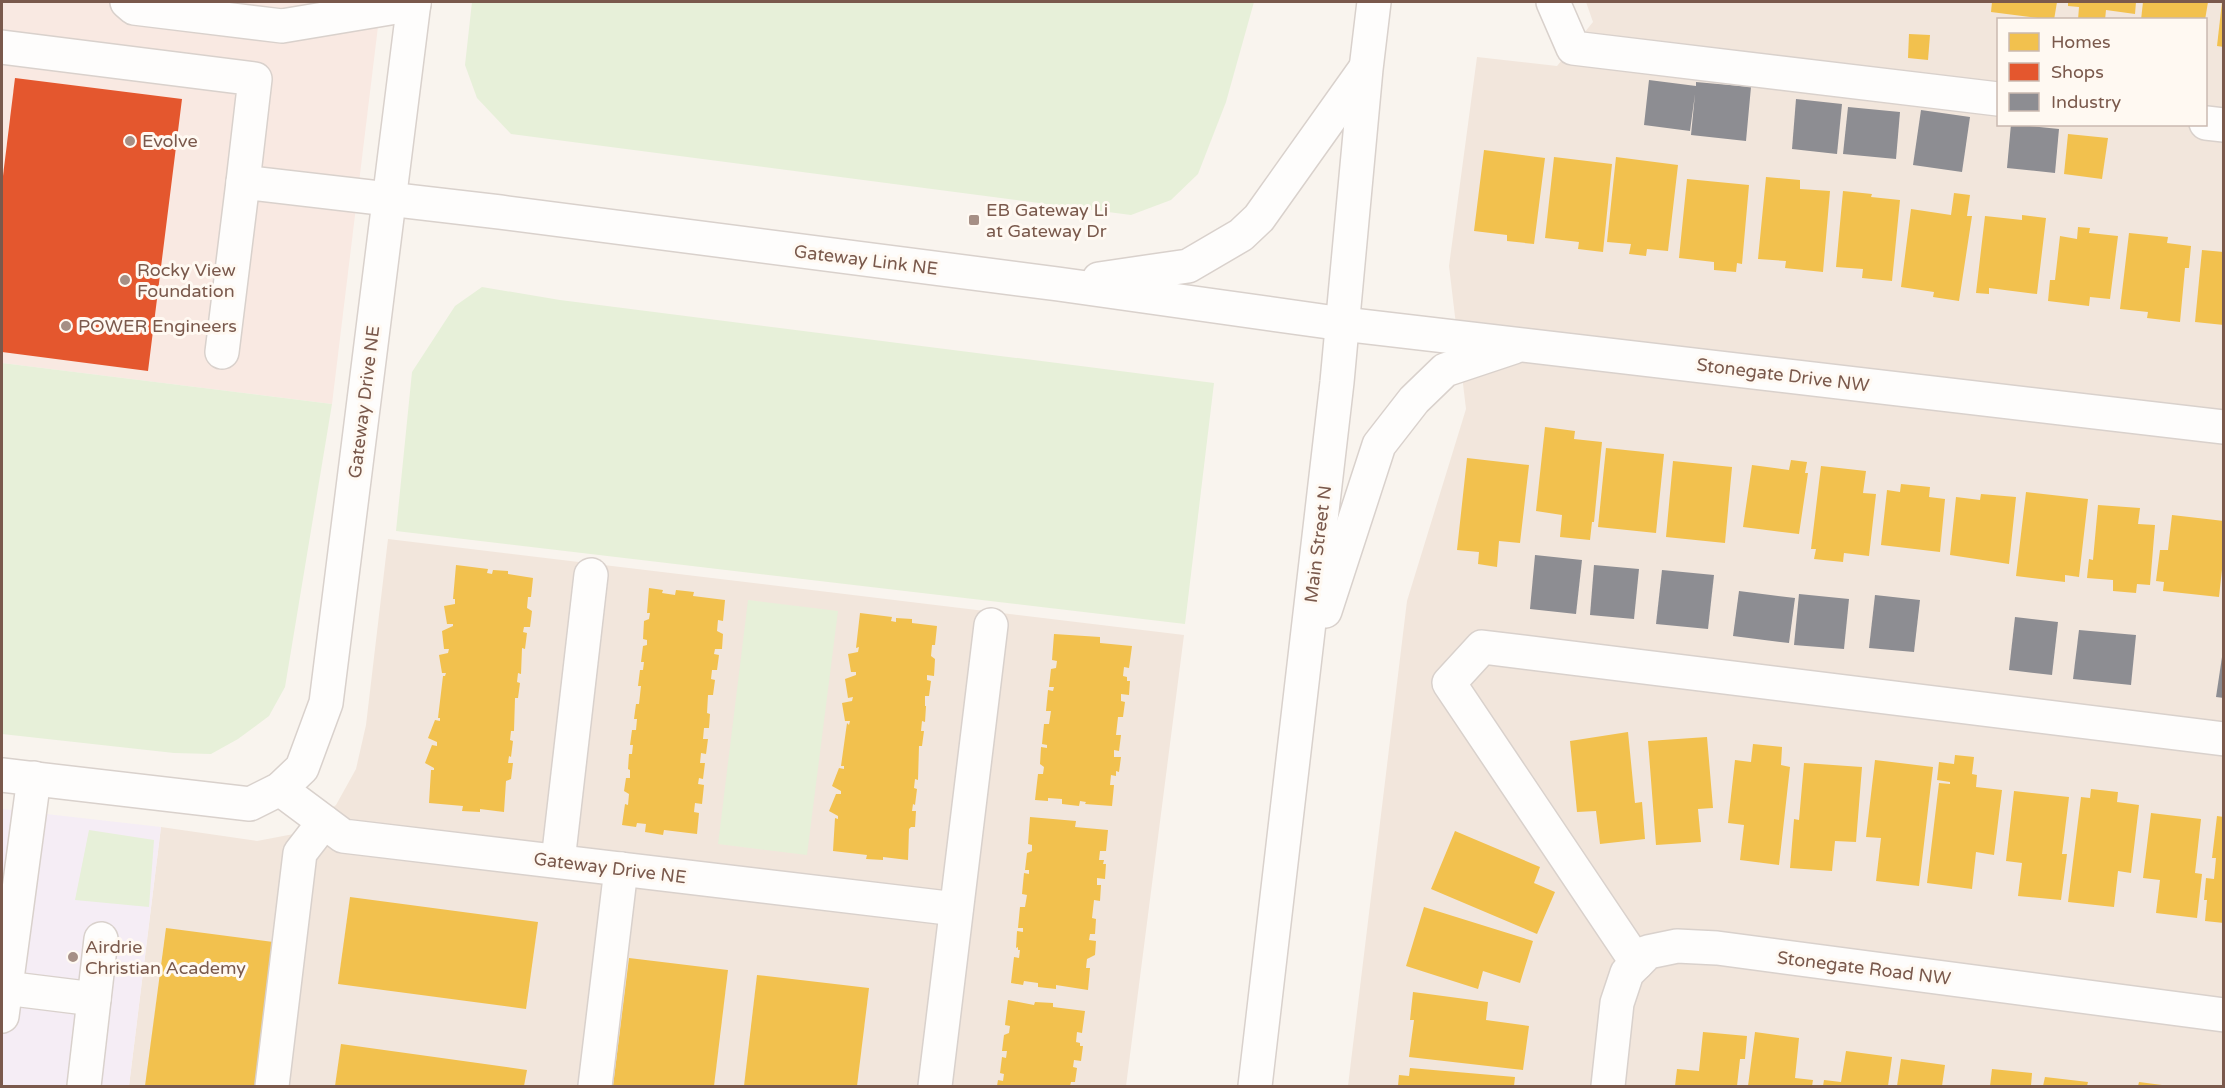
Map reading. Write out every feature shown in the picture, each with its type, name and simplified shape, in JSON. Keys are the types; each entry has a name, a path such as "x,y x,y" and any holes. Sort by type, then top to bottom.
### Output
{"street":[{"path":"127,2 134,8 282,26 414,3"},
{"name":"Main Street N","path":"1255,1086 1343,324 1374,2"},
{"path":"1553,2 1573,48 1997,99"},
{"name":"Gateway Drive NE","path":"2,774 250,804 280,789 302,768 326,703 414,3"},
{"path":"2,47 255,79 222,352"},
{"path":"1058,284 1188,266 1241,236 1259,218 1366,69"},
{"path":"2207,123 2223,125"},
{"name":"Gateway Link NE","path":"243,182 1058,284 1343,324"},
{"name":"Stonegate Drive NW","path":"1343,324 2223,427"},
{"path":"1302,680 1379,445 1414,400 1445,370 1521,344"},
{"path":"558,861 591,575"},
{"path":"935,1086 991,625"},
{"path":"1608,1086 1617,1003 1627,973 1637,963 1449,683 1482,647 2223,739"},
{"path":"34,778 3,1002 94,999"},
{"name":"Gateway Drive NE","path":"280,789 343,836 956,909"},
{"path":"272,1086 300,853 324,822"},
{"path":"595,1086 621,869"},
{"path":"84,1086 101,939"},
{"name":"Stonegate Road NW","path":"1637,963 1648,952 1677,946 1717,948 2223,1015"}],"shaded area":[{"path":"2,2 381,2 332,404 2,363"},
{"path":"1586,2 2223,2 2223,1086 1348,1086 1407,601 1466,409 1449,266 1477,57 1557,66 1593,22"},
{"path":"388,539 1184,635 1126,1086 129,1086 161,827 257,841 299,833 336,805 356,769 366,725"},
{"name":"Airdrie Christian Academy","path":"2,809 161,827 129,1086 2,1086"}],"green space":[{"path":"472,2 1254,2 1226,102 1198,174 1171,200 1131,215 511,134 477,98 465,65"},
{"path":"482,287 560,300 1214,383 1185,624 396,531 412,372 455,306"},
{"path":"2,363 332,404 285,687 269,716 238,739 211,754 174,753 2,734"},
{"path":"748,600 838,611 807,855 718,844"},
{"path":"89,830 154,840 149,907 75,900"}],"building: Homes":[{"path":"1992,2 2057,2 2054,18 1991,12"},
{"path":"2068,2 2136,2 2135,14 2106,10 2105,18 2078,18 2079,7 2068,6"},
{"path":"2143,2 2208,2 2205,18 2141,18"},
{"path":"2222,2 2224,2 2224,47 2217,46"},
{"path":"1909,34 1930,35 1928,60 1908,58"},
{"path":"2068,134 2108,138 2102,179 2064,174"},
{"path":"1484,150 1545,158 1534,244 1507,241 1507,235 1474,231"},
{"path":"1554,157 1612,164 1603,252 1578,249 1579,242 1545,238"},
{"path":"1616,157 1678,165 1668,251 1647,249 1646,256 1629,254 1631,244 1607,242"},
{"path":"1766,177 1800,180 1800,189 1830,191 1823,272 1785,268 1786,261 1758,259"},
{"path":"1687,179 1749,185 1742,264 1737,263 1736,272 1714,270 1714,262 1679,258"},
{"path":"1843,191 1900,200 1892,281 1862,278 1863,269 1836,267"},
{"path":"1954,193 1970,195 1967,216 1972,216 1959,301 1933,297 1934,292 1901,287 1911,209 1951,215"},
{"path":"2022,215 2046,218 2037,294 1989,288 1989,294 1976,293 1985,216 2022,220"},
{"path":"2078,227 2090,228 2089,233 2118,236 2110,299 2090,297 2089,306 2048,301 2050,280 2055,280 2060,236 2077,239"},
{"path":"2129,233 2168,237 2167,243 2191,246 2189,268 2185,268 2180,322 2147,318 2148,312 2120,309"},
{"path":"2202,250 2224,252 2224,325 2195,322"},
{"path":"1545,427 1575,431 1574,439 1602,442 1590,540 1560,537 1562,515 1536,511"},
{"path":"1606,448 1664,454 1656,533 1598,527"},
{"path":"1467,458 1529,465 1520,543 1499,541 1497,567 1478,564 1479,552 1457,550"},
{"path":"1791,460 1807,462 1805,473 1808,473 1799,534 1743,527 1752,465 1789,470"},
{"path":"1673,461 1732,467 1725,543 1666,537"},
{"path":"1821,466 1866,471 1863,493 1876,494 1869,556 1844,553 1843,562 1814,559 1816,549 1811,549"},
{"path":"1901,484 1930,487 1929,497 1945,499 1940,552 1881,545 1887,490 1900,492"},
{"path":"2026,492 2088,499 2079,577 2065,575 2065,582 2016,576"},
{"path":"1981,494 2016,497 2009,564 1950,555 1956,497 1980,500"},
{"path":"2098,505 2140,508 2138,524 2155,525 2150,585 2137,584 2136,593 2113,591 2113,580 2087,578 2089,559 2093,560"},
{"path":"2172,515 2224,521 2224,551 2219,597 2163,591 2164,582 2156,581 2160,550 2168,550"},
{"path":"456,565 488,569 487,573 492,574 493,570 508,571 508,574 533,578 527,608 532,611 530,627 524,627 523,632 527,633 525,649 522,648 521,674 518,673 517,682 520,683 518,698 515,698 514,731 511,731 510,740 513,741 508,763 513,763 511,779 506,781 504,812 480,809 480,812 462,811 463,806 429,803 431,770 434,768 425,763 432,745 437,746 437,742 428,738 435,720 440,721 438,718 443,676 446,673 442,673 439,655 448,653 449,649 444,649 442,631 453,626 453,624 447,624 444,606 455,604 455,599 453,599"},
{"path":"649,588 675,595 676,590 694,592 693,596 725,600 723,621 718,620 717,631 723,634 722,649 715,649 714,654 719,655 717,670 712,670 711,679 715,680 713,695 708,695 709,728 704,728 703,739 708,739 706,754 701,753 700,763 705,763 703,779 699,778 698,784 704,785 702,804 695,803 694,812 699,813 697,834 664,830 663,835 645,832 646,824 637,823 636,827 622,825 625,804 628,805 629,794 624,791 626,778 630,778 629,754 632,754 633,745 630,745 632,730 636,730 637,719 634,719 636,704 639,704 641,686 638,686 640,670 643,670 644,662 641,662 643,646 647,645 647,640 643,639 644,621 649,619 650,613 647,613"},
{"path":"860,613 892,617 891,621 896,622 896,618 912,619 912,623 937,626 931,656 935,659 934,676 927,675 927,680 931,681 929,696 925,696 925,722 922,721 921,731 924,731 922,746 919,746 918,780 915,779 914,788 917,789 912,811 916,811 915,827 909,829 908,860 883,857 883,860 866,859 867,855 833,851 835,818 838,819 838,816 829,811 836,794 841,794 841,791 832,786 839,768 844,769 844,766 841,766 847,723 849,725 850,721 845,721 842,703 852,701 853,697 848,698 845,679 856,675 856,672 851,672 848,654 858,652 859,647 856,648"},
{"path":"1054,634 1100,637 1100,643 1132,646 1129,668 1124,667 1123,676 1130,681 1129,695 1121,694 1121,701 1125,702 1123,717 1118,717 1116,735 1121,735 1119,751 1114,750 1114,757 1121,757 1119,772 1116,771 1116,776 1111,775 1110,785 1114,785 1112,806 1085,804 1086,802 1080,801 1079,806 1062,804 1062,799 1035,800 1038,774 1043,774 1044,767 1040,764 1041,747 1047,748 1047,745 1042,744 1044,724 1049,724 1051,711 1046,711 1048,690 1053,691 1054,687 1049,687 1051,669 1056,668 1057,661 1052,660"},
{"path":"1628,732 1635,803 1642,802 1645,839 1600,844 1596,811 1577,812 1570,741"},
{"path":"1707,737 1713,808 1698,809 1701,842 1656,845 1648,741"},
{"path":"1753,744 1782,747 1781,765 1790,767 1779,865 1740,860 1744,825 1728,823 1735,760 1751,762"},
{"path":"1955,755 1974,757 1972,774 1977,775 1976,787 2002,790 1994,855 1976,852 1972,889 1927,883 1939,783 1950,784 1950,782 1937,780 1939,762 1954,764"},
{"path":"1875,760 1933,767 1919,886 1876,881 1881,838 1866,837"},
{"path":"1804,763 1862,767 1856,842 1835,841 1832,871 1790,868 1794,819 1799,820"},
{"path":"2091,789 2118,792 2117,802 2139,805 2131,873 2118,871 2114,907 2068,902 2081,797 2090,798"},
{"path":"2014,791 2069,797 2062,854 2067,854 2061,900 2018,896 2022,863 2006,861"},
{"path":"2151,813 2201,819 2195,873 2202,874 2197,918 2156,913 2160,880 2143,878"},
{"path":"2217,816 2224,817 2224,923 2205,921 2206,878 2214,879 2216,858 2212,858"},
{"path":"1030,817 1076,821 1075,827 1108,830 1106,851 1100,851 1099,860 1104,860 1103,864 1106,864 1105,879 1097,878 1097,885 1101,885 1100,901 1094,900 1092,918 1096,919 1095,934 1090,934 1089,940 1096,941 1095,955 1087,959 1086,968 1090,968 1088,990 1056,985 1056,989 1038,987 1038,983 1024,981 1023,985 1011,983 1014,957 1019,958 1020,950 1016,948 1017,931 1023,932 1023,928 1018,928 1020,907 1025,907 1027,895 1022,894 1024,873 1029,874 1029,870 1025,870 1027,853 1032,851 1032,845 1028,844"},
{"path":"1455,831 1540,867 1534,883 1555,892 1537,934 1431,889"},
{"path":"350,897 538,922 526,1009 338,984"},
{"path":"1424,907 1533,941 1520,983 1483,971 1478,989 1406,966"},
{"path":"166,928 281,943 262,1086 145,1086"},
{"path":"629,958 728,970 714,1086 613,1086"},
{"path":"757,975 869,988 857,1086 744,1086"},
{"path":"1413,992 1488,1002 1486,1020 1529,1026 1523,1070 1409,1057 1414,1020 1410,1020"},
{"path":"1008,1000 1034,1005 1035,1002 1053,1003 1053,1007 1085,1011 1082,1033 1077,1032 1076,1042 1083,1046 1081,1061 1074,1060 1073,1067 1077,1068 1075,1082 1071,1082 1070,1086 997,1086 998,1080 1003,1081 1004,1074 1000,1073 1002,1057 1006,1058 1007,1051 1002,1051 1004,1035 1009,1033 1010,1026 1005,1025"},
{"path":"1703,1032 1747,1036 1745,1059 1740,1059 1737,1086 1675,1086 1677,1069 1699,1071"},
{"path":"1755,1032 1799,1038 1795,1078 1813,1080 1812,1086 1748,1086"},
{"path":"341,1044 527,1070 524,1086 335,1086"},
{"path":"1846,1051 1892,1057 1888,1086 1823,1086 1824,1080 1841,1082"},
{"path":"1901,1059 1945,1065 1942,1086 1897,1086"},
{"path":"1410,1068 1515,1077 1514,1086 1398,1086 1399,1075 1409,1076"},
{"path":"1992,1069 2032,1073 2031,1086 1990,1086"},
{"path":"2045,1077 2088,1082 2087,1086 2043,1086"},
{"path":"2139,1082 2162,1085 2162,1086 2138,1086"}],"building: Shops":[{"path":"15,78 182,99 148,371 2,352 2,184"}],"building: Industry":[{"path":"1649,80 1696,86 1696,82 1751,87 1746,141 1691,135 1695,94 1690,131 1644,125"},
{"path":"1796,99 1842,104 1837,154 1792,149"},
{"path":"1848,107 1900,112 1896,159 1843,154"},
{"path":"1921,110 1970,117 1962,172 1913,165"},
{"path":"2011,126 2059,129 2055,173 2007,168"},
{"path":"1535,555 1582,560 1576,614 1530,609"},
{"path":"1594,565 1639,569 1634,619 1590,615"},
{"path":"1662,570 1714,575 1708,629 1656,624"},
{"path":"1739,591 1795,598 1789,643 1733,636"},
{"path":"1799,594 1849,599 1844,649 1794,645"},
{"path":"1875,595 1920,600 1914,652 1869,648"},
{"path":"2015,617 2058,622 2052,675 2009,670"},
{"path":"2079,630 2136,635 2131,685 2073,679"},
{"path":"2222,657 2224,657 2224,698 2216,697"}],"place":[{"name":"Evolve","path":"130,141"},
{"name":"EB Gateway Li at Gateway Dr","path":"974,220"},
{"name":"Rocky View Foundation","path":"125,280"},
{"name":"POWER Engineers","path":"66,326"},
{"name":"Airdrie Christian Academy","path":"73,957"}]}
